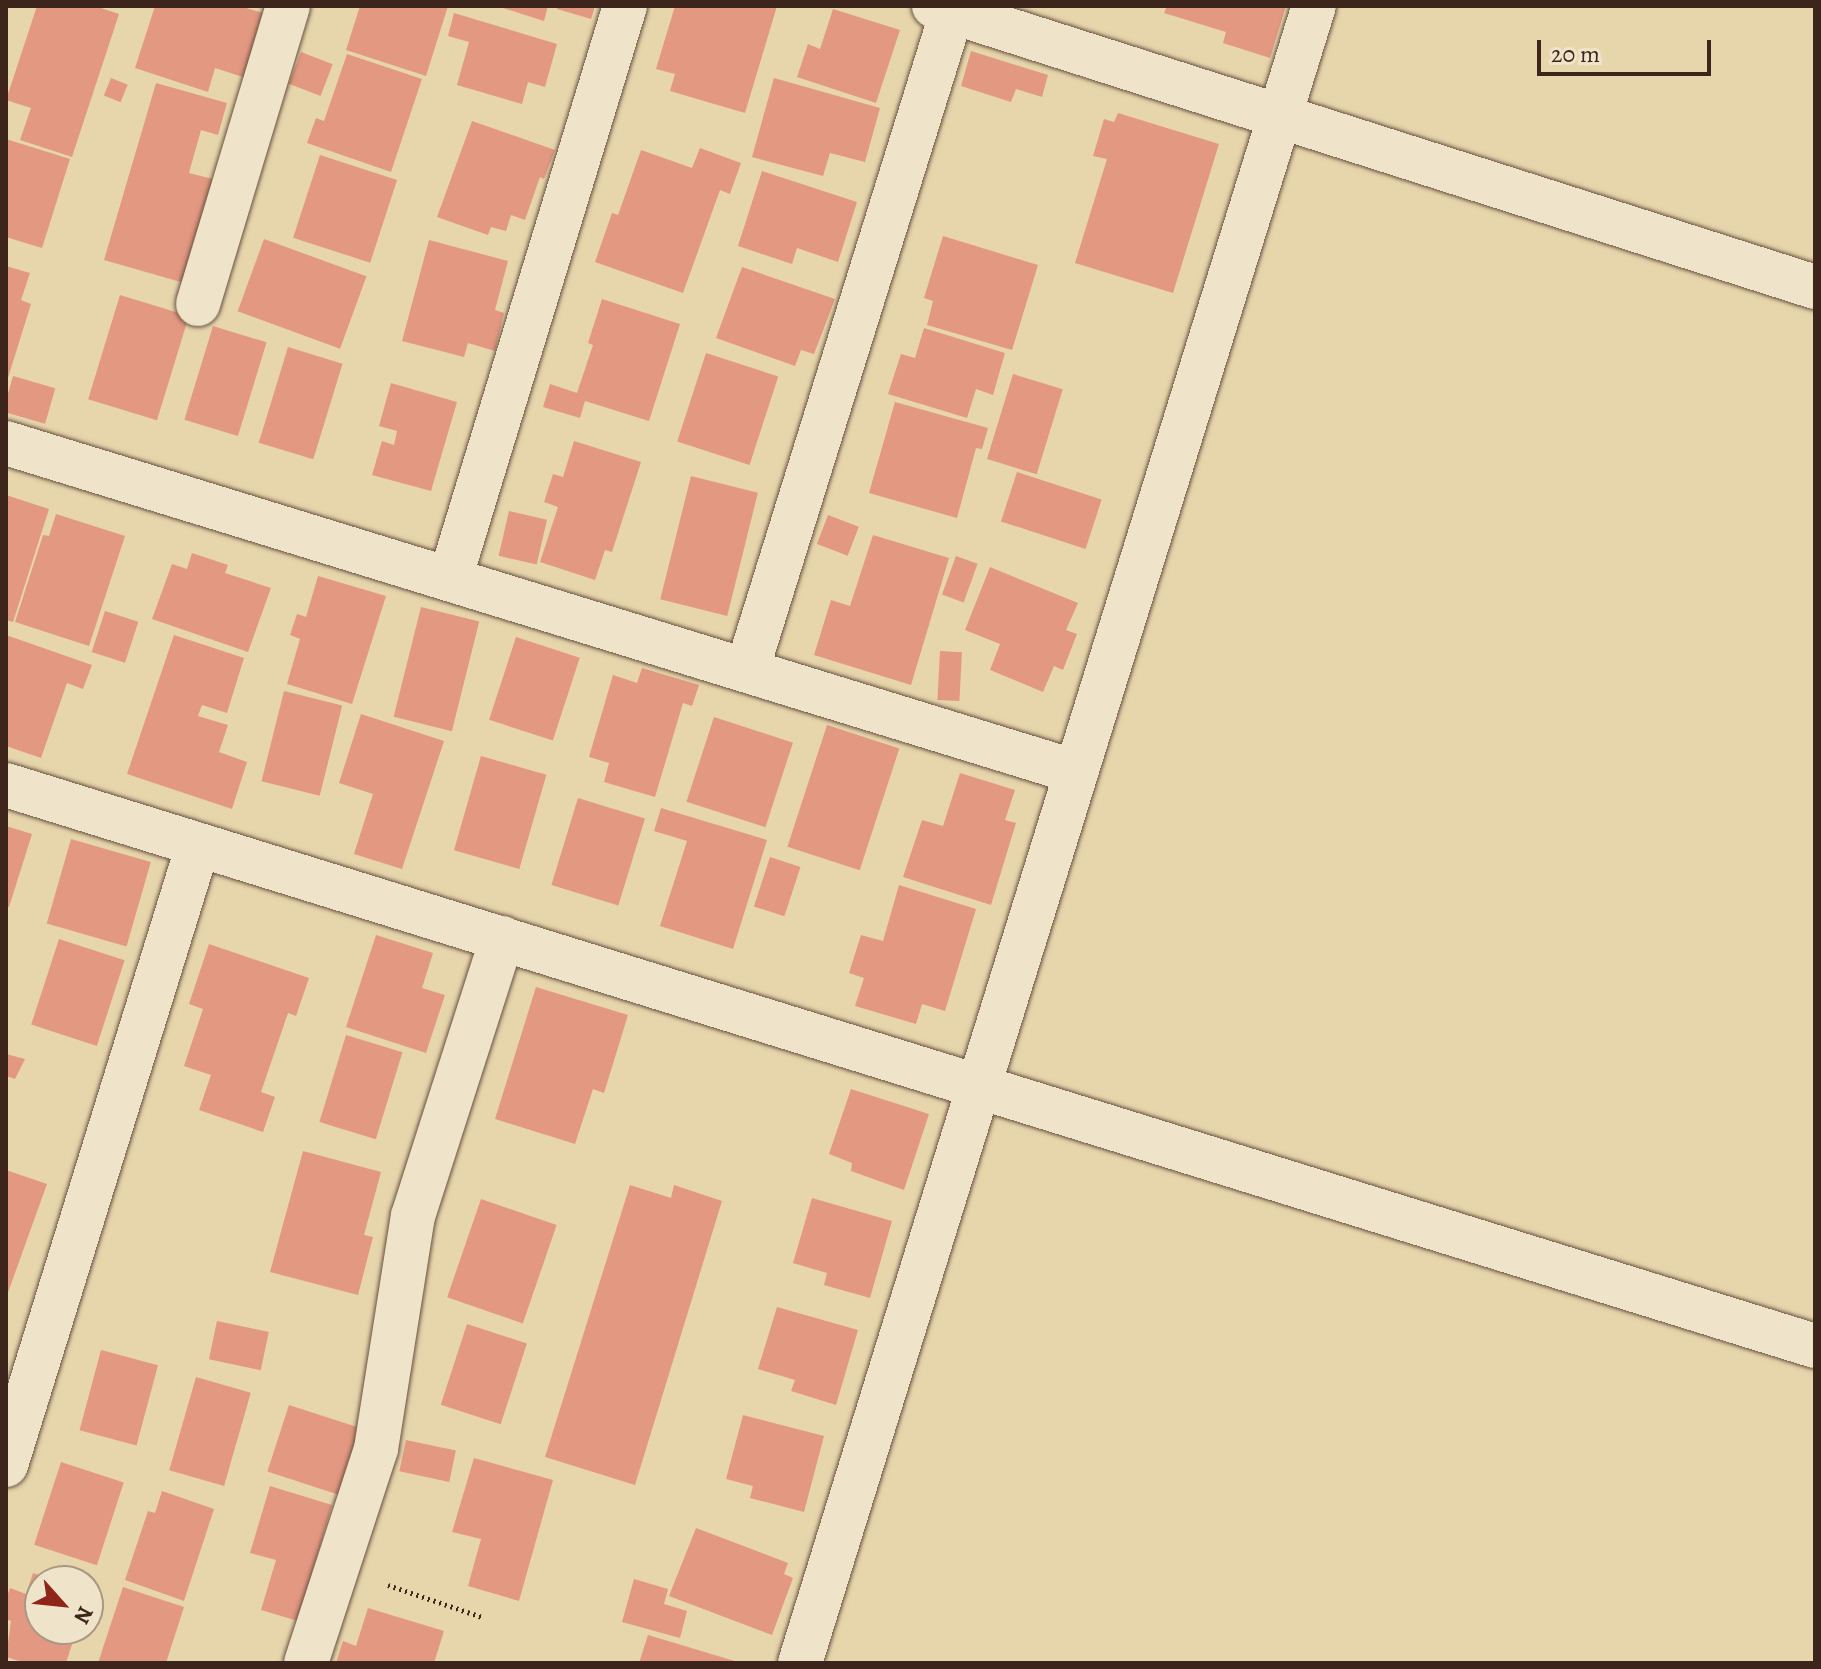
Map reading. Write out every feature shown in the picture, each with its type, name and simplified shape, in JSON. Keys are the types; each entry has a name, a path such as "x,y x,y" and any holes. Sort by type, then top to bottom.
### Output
{"street":[{"path":"198,304 288,6"},
{"path":"450,579 625,6"},
{"path":"800,1663 1314,6"},
{"path":"747,670 957,10 1280,117 1815,287"},
{"path":"6,443 1076,772"},
{"path":"6,785 1815,1346"},
{"path":"6,1465 198,845"},
{"path":"306,1663 376,1449 413,1216 502,938"}],"path":[{"path":"337,1569 482,1617"}],"building":[{"path":"37,6 95,6 119,14 72,157 20,140 31,108 6,100"},
{"path":"155,6 240,6 269,15 249,79 215,68 208,92 135,68"},
{"path":"360,6 448,6 426,76 346,50"},
{"path":"497,6 548,6 544,21"},
{"path":"558,6 595,6 591,19 557,9"},
{"path":"675,6 777,6 745,113 670,91 675,74 656,69"},
{"path":"1167,6 1286,6 1270,58 1223,43 1226,32 1164,13"},
{"path":"833,9 900,30 876,103 797,77 808,44 820,49"},
{"path":"454,13 557,44 545,87 528,82 522,104 457,85 469,42 448,36"},
{"path":"971,51 1048,75 1042,97 1016,89 1011,102 961,86"},
{"path":"301,52 333,64 321,96 289,84"},
{"path":"347,54 422,79 391,172 307,143 316,118 324,121"},
{"path":"111,78 128,85 121,102 104,96"},
{"path":"774,78 880,108 865,162 830,153 823,176 752,157"},
{"path":"156,83 227,103 218,135 201,130 189,173 213,179 184,283 104,260"},
{"path":"1118,113 1219,144 1173,293 1075,263 1107,159 1093,156 1104,119 1114,122"},
{"path":"472,121 555,150 544,179 540,177 525,220 511,215 506,231 491,227 488,235 437,217"},
{"path":"6,139 70,159 42,248 6,237"},
{"path":"700,148 741,163 730,194 720,190 683,293 595,262 612,213 618,215 641,150 692,168"},
{"path":"320,155 397,180 370,263 293,238"},
{"path":"762,171 857,202 838,262 797,248 792,264 738,246"},
{"path":"943,236 1038,265 1012,350 927,325 933,301 924,298"},
{"path":"264,239 366,276 340,349 238,311"},
{"path":"429,240 508,261 495,310 504,313 495,351 468,343 464,357 402,341"},
{"path":"6,266 30,273 21,300 31,304 7,381"},
{"path":"742,267 835,299 814,354 801,350 795,366 716,338"},
{"path":"120,295 189,316 157,420 88,399"},
{"path":"602,299 680,324 649,421 585,401 580,418 543,407 550,384 577,393 593,345 588,343"},
{"path":"213,326 267,342 238,436 184,420"},
{"path":"924,328 1005,353 993,395 976,389 967,418 888,394 901,354 915,358"},
{"path":"288,347 343,364 313,459 259,443"},
{"path":"706,353 778,376 750,465 677,441"},
{"path":"1013,374 1063,389 1037,474 987,459"},
{"path":"13,376 55,388 45,424 6,412"},
{"path":"391,383 457,402 431,491 372,475 382,441 394,445 397,431 379,426"},
{"path":"895,402 988,428 982,449 976,448 957,518 869,493"},
{"path":"574,441 641,462 612,552 605,550 595,580 540,562 558,507 544,502 553,474 563,477"},
{"path":"1017,472 1102,500 1086,549 1001,521"},
{"path":"691,476 758,493 727,616 660,599"},
{"path":"6,495 49,509 13,622 6,620"},
{"path":"509,511 547,520 537,565 499,556"},
{"path":"56,514 125,536 89,646 15,622 43,535 49,536"},
{"path":"828,515 859,527 848,556 817,544"},
{"path":"873,535 949,558 911,685 814,655 831,600 850,606"},
{"path":"192,553 228,565 225,573 271,588 248,652 152,619 172,564 187,569"},
{"path":"956,556 978,564 964,602 942,595"},
{"path":"990,567 1078,603 1066,630 1077,634 1063,670 1054,666 1043,692 990,670 1000,644 965,630"},
{"path":"318,576 386,596 352,704 287,684 300,639 290,635 297,614 306,617"},
{"path":"421,607 479,622 452,731 394,717"},
{"path":"105,611 138,622 125,663 92,652"},
{"path":"6,635 92,665 83,689 67,683 41,758 6,746"},
{"path":"174,635 244,658 227,713 202,705 198,716 228,725 219,752 247,762 232,809 127,774"},
{"path":"516,637 580,658 553,740 489,720"},
{"path":"940,651 962,652 959,701 937,700"},
{"path":"642,668 699,685 692,706 683,703 655,797 604,782 609,763 589,757 613,675 637,683"},
{"path":"284,691 342,706 320,796 262,781"},
{"path":"361,714 444,741 402,869 354,854 373,794 339,783"},
{"path":"714,717 793,743 765,827 686,802"},
{"path":"827,725 899,748 860,870 787,847"},
{"path":"481,756 546,775 519,869 454,850"},
{"path":"960,773 1015,790 1005,820 1016,823 991,905 903,877 922,820 943,826"},
{"path":"578,798 645,818 618,905 551,885"},
{"path":"661,808 767,840 733,949 660,926 687,841 654,831"},
{"path":"6,826 32,834 9,907 6,906"},
{"path":"71,839 151,862 127,946 47,924"},
{"path":"770,857 800,867 784,916 754,906"},
{"path":"899,885 976,909 945,1011 922,1004 916,1024 855,1006 864,978 849,973 861,935 883,941"},
{"path":"376,935 433,953 422,988 445,995 426,1053 346,1027"},
{"path":"59,939 125,960 97,1046 31,1025"},
{"path":"209,944 309,978 296,1016 288,1013 261,1092 275,1097 263,1132 199,1110 211,1075 184,1066 203,1009 189,1004"},
{"path":"536,987 628,1015 604,1093 593,1089 575,1144 495,1119"},
{"path":"346,1035 402,1052 376,1139 319,1122"},
{"path":"6,1054 25,1059 15,1079 6,1076"},
{"path":"851,1089 929,1114 904,1190 851,1171 852,1163 829,1154"},
{"path":"303,1151 381,1172 364,1235 373,1237 358,1295 270,1272"},
{"path":"6,1170 47,1184 6,1298"},
{"path":"630,1185 671,1198 674,1185 722,1201 635,1485 545,1457"},
{"path":"812,1198 892,1221 870,1298 824,1285 827,1273 793,1263"},
{"path":"481,1199 557,1225 523,1323 447,1297"},
{"path":"777,1307 858,1330 836,1405 791,1391 795,1380 758,1369"},
{"path":"217,1321 269,1332 261,1370 209,1359"},
{"path":"467,1324 527,1343 501,1424 441,1405"},
{"path":"101,1350 158,1365 137,1445 80,1430"},
{"path":"196,1377 251,1393 224,1486 169,1470"},
{"path":"289,1405 363,1429 342,1496 267,1472"},
{"path":"743,1415 824,1436 804,1512 750,1498 753,1486 726,1479"},
{"path":"406,1440 456,1451 449,1482 399,1471"},
{"path":"474,1458 553,1480 519,1601 468,1586 481,1539 452,1532"},
{"path":"61,1462 124,1482 96,1565 34,1545"},
{"path":"270,1486 332,1505 298,1621 261,1610 276,1560 250,1553"},
{"path":"162,1491 214,1509 184,1601 125,1580 148,1511 155,1513"},
{"path":"696,1528 788,1563 784,1574 793,1578 772,1635 669,1596"},
{"path":"634,1579 668,1589 664,1604 687,1611 680,1638 622,1622"},
{"path":"123,1587 184,1607 166,1663 98,1663"},
{"path":"10,1588 24,1593 24,1645 72,1645 66,1663 26,1663 6,1657 11,1621 6,1619 6,1599"},
{"path":"368,1608 444,1631 434,1663 336,1663 343,1641 356,1646"},
{"path":"648,1635 738,1662 738,1663 639,1663"}]}
